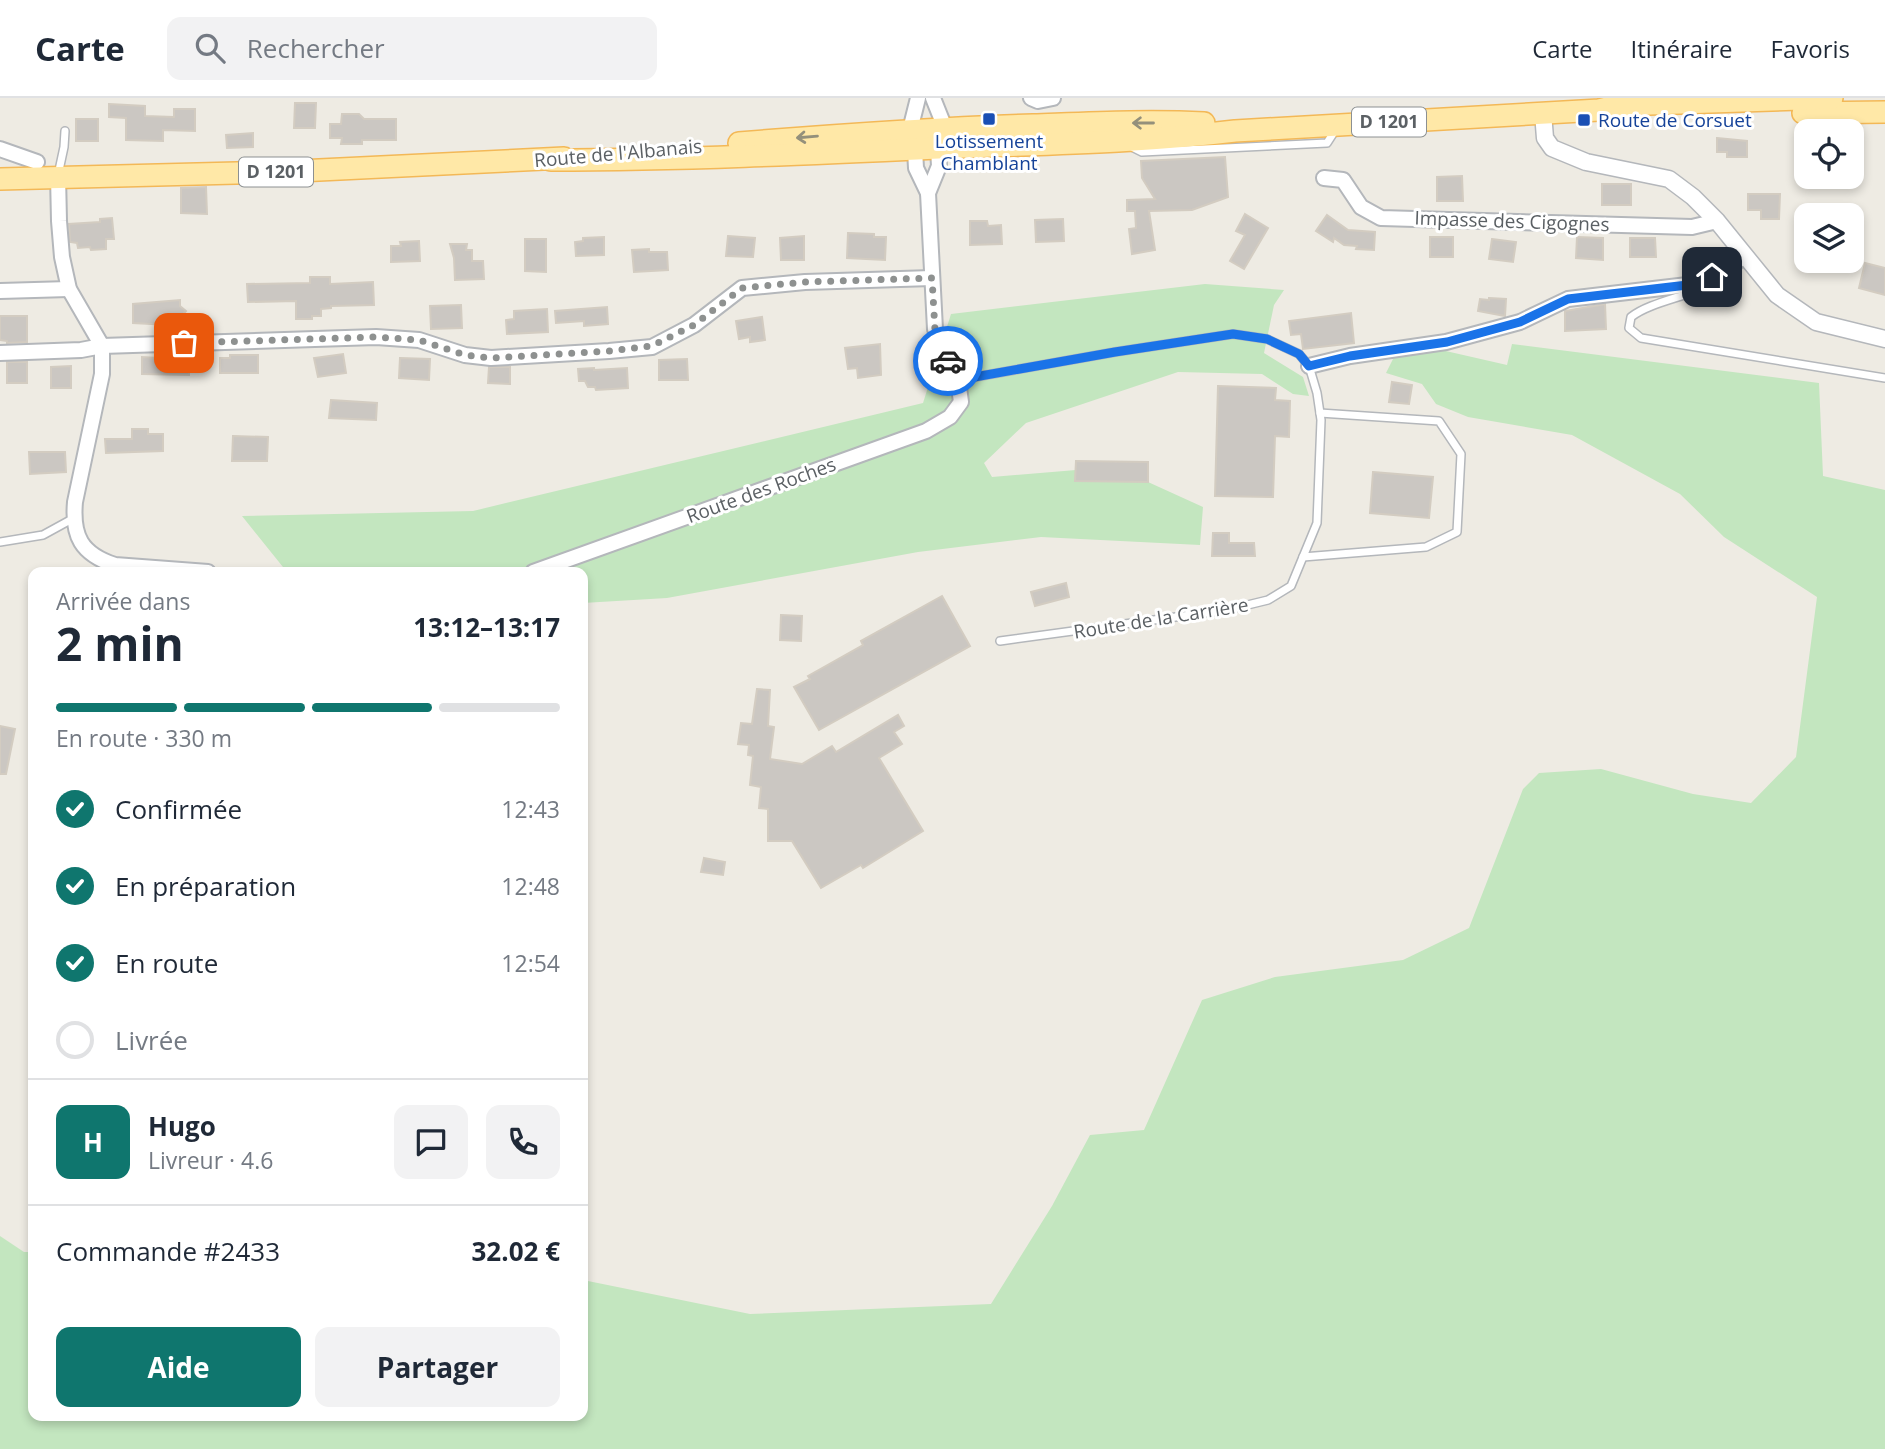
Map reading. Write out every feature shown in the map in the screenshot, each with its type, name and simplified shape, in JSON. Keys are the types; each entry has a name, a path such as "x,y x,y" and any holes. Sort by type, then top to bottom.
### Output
{"main road":[{"name":"Route de l'Albanais","path":"926,138 1120,141 1235,131 1599,110 1619,105 1832,98"},
{"name":"Route de l'Albanais","path":"1599,110 1619,117 1885,112"},
{"name":"Route de l'Albanais","path":"0,178 278,172 551,160 926,138 1030,125 1202,123 1235,131"},
{"path":"551,160 638,160 826,153 926,138"}],"street":[{"path":"918,98 926,138 939,166 928,193"},
{"path":"933,98 926,138 916,168 928,193 935,330 958,380"},
{"path":"1031,98 1038,101 1053,98"},
{"path":"1542,113 1545,138 1552,148 1586,162 1669,179 1693,197 1717,221 1777,295 1816,322 1885,339"},
{"path":"0,149 37,162"},
{"path":"58,176 58,221 69,289 102,346 102,374 74,518 79,542 102,561 115,565 150,567"},
{"name":"Impasse des Cigognes","path":"1324,178 1343,180 1361,207 1381,218 1692,227 1717,221"},
{"path":"1309,366 1350,356 1447,342 1520,322 1568,299 1696,284 1727,271 1743,256"},
{"path":"0,353 81,350 102,346 376,337 419,340 465,355 491,358 609,351 652,346 694,325 742,288 805,282 932,278"},
{"path":"0,291 69,289"},
{"name":"Route des Roches","path":"547,567 926,431 950,417 961,402 958,380"}],"lane":[{"path":"1120,141 1142,152 1327,144 1339,125"},
{"path":"58,176 65,131"},
{"path":"1696,284 1693,292 1641,309 1631,317 1629,328 1641,338 1885,378"},
{"path":"958,380 1233,334 1267,339 1299,354 1309,366"},
{"name":"Route de la Carrière","path":"1000,641 1227,610 1268,600 1291,586 1317,523 1320,413 1309,366"},
{"path":"1303,557 1426,547 1457,531 1461,454 1439,421 1320,413"},
{"path":"0,542 43,535 74,518"}],"green space":[{"path":"1205,284 1284,290 1274,305 1264,353 1303,377 1309,396 1293,394 1262,374 1178,372 1026,423 984,463 992,477 1076,470 1148,482 1203,507 1200,545 1041,537 918,552 667,598 588,603 588,567 283,567 242,516 473,511 923,403 951,314"},
{"path":"1402,341 1507,365 1512,344 1819,383 1823,476 1885,490 1885,1449 0,1449 0,1236 28,1252 28,1421 588,1421 588,1281 750,1314 991,1304 1052,1206 1090,1135 1144,1130 1202,1000 1275,977 1403,960 1469,928 1523,789 1539,773 1601,769 1693,794 1751,803 1796,757 1817,597 1724,537 1680,494 1572,435 1468,417 1436,404 1422,384 1386,373"}],"building":[{"path":"295,103 316,103 315,128 294,128"},
{"path":"109,104 145,106 145,116 174,117 174,109 195,109 195,131 163,130 163,141 126,140 126,118 109,117"},
{"path":"342,114 359,114 364,119 396,119 396,140 362,140 362,144 341,144 342,138 330,138 330,124 341,124"},
{"path":"76,119 98,119 98,141 76,141"},
{"path":"253,133 253,147 227,148 226,135"},
{"path":"1717,138 1747,141 1747,157 1727,157 1727,152 1717,152"},
{"path":"1225,157 1228,197 1192,210 1149,211 1155,250 1132,254 1129,229 1136,228 1135,211 1127,211 1127,200 1155,199 1142,178 1141,161"},
{"path":"1462,176 1463,201 1437,201 1437,177"},
{"path":"1602,184 1631,184 1631,205 1602,205"},
{"path":"206,187 207,214 181,213 181,188"},
{"path":"1748,194 1780,194 1779,219 1761,219 1761,210 1748,210"},
{"path":"1245,214 1268,228 1244,269 1230,261 1245,235 1236,231"},
{"path":"1327,215 1348,230 1375,232 1374,250 1356,249 1357,246 1344,245 1334,238 1333,242 1316,231"},
{"path":"112,218 114,239 106,239 106,249 78,248 77,243 70,242 69,224 100,222 100,219"},
{"path":"1063,219 1064,241 1036,242 1035,220"},
{"path":"970,221 987,221 988,226 1001,225 1002,244 970,245"},
{"path":"848,233 886,237 885,260 847,258"},
{"path":"728,236 755,238 753,257 726,256"},
{"path":"804,236 804,260 781,260 780,238"},
{"path":"604,237 604,255 576,256 575,242 583,241 583,238"},
{"path":"1430,237 1453,237 1453,257 1430,257"},
{"path":"1577,237 1603,238 1603,260 1576,258"},
{"path":"1630,238 1655,238 1656,257 1630,257"},
{"path":"525,239 546,239 546,272 525,271"},
{"path":"1492,239 1516,242 1513,262 1489,259"},
{"path":"419,241 420,261 391,262 391,246 401,246 400,242"},
{"path":"450,244 467,244 466,250 472,250 472,261 483,261 484,279 455,280"},
{"path":"649,249 649,252 667,252 668,270 634,272 632,250"},
{"path":"1865,263 1885,268 1885,295 1859,288"},
{"path":"310,277 330,277 330,284 373,282 374,305 331,306 321,309 321,316 296,319 296,301 248,302 247,284 310,283"},
{"path":"1480,299 1506,299 1505,316 1478,311"},
{"path":"180,300 180,306 186,311 180,317 180,322 169,322 169,325 133,323 133,304"},
{"path":"1605,304 1606,329 1565,331 1565,311"},
{"path":"461,305 462,328 431,329 430,306"},
{"path":"607,307 608,324 584,326 584,321 556,323 555,311"},
{"path":"547,309 548,332 507,334 506,320 514,319 514,311"},
{"path":"1351,313 1354,343 1303,349 1301,334 1291,335 1289,321"},
{"path":"0,316 27,316 27,342 7,343 0,340"},
{"path":"762,317 765,340 750,342 750,337 739,339 736,321"},
{"path":"880,344 881,375 858,378 857,368 848,369 845,348"},
{"path":"343,354 346,373 318,377 314,358"},
{"path":"159,355 189,356 189,375 142,374 142,357 159,358"},
{"path":"230,355 258,355 258,373 220,373 220,358 230,358"},
{"path":"400,358 430,359 429,380 399,378"},
{"path":"687,359 688,380 659,380 659,360"},
{"path":"7,362 27,362 27,383 7,383"},
{"path":"71,366 71,388 51,388 51,367"},
{"path":"489,367 510,367 510,384 488,383"},
{"path":"627,368 628,388 596,390 595,387 588,387 585,381 579,381 578,369"},
{"path":"1392,382 1412,385 1409,404 1389,402"},
{"path":"1218,386 1276,388 1275,400 1290,401 1289,437 1275,436 1273,497 1215,496"},
{"path":"331,400 377,403 376,420 329,418"},
{"path":"132,429 148,429 148,434 163,434 163,451 106,453 105,439 132,439"},
{"path":"233,436 268,437 267,461 232,461"},
{"path":"29,452 65,452 66,472 30,474"},
{"path":"1076,461 1148,462 1148,482 1075,481"},
{"path":"1373,472 1433,477 1429,518 1370,513"},
{"path":"1213,533 1229,533 1229,543 1254,543 1255,556 1212,556"},
{"path":"1066,583 1069,597 1035,606 1031,592"},
{"path":"942,596 970,646 819,730 794,687 810,679 808,676 863,645 861,641"},
{"path":"781,615 802,616 801,641 780,640"},
{"path":"757,689 770,690 768,726 774,727 770,759 802,764 832,746 836,752 898,715 904,726 894,732 902,744 879,758 923,831 863,868 861,865 821,888 792,841 768,841 768,809 759,808 761,787 750,785 753,756 748,755 749,745 738,744 741,723 752,724"},
{"path":"0,726 15,729 6,774 0,774"},
{"path":"704,858 725,862 723,875 701,872"}],"way so far":[{"path":"184,343 376,337 419,340 465,355 491,358 609,351 652,346 694,325 742,288 805,282 932,278 935,330 948,361"}],"place":[{"name":"Lotissement Chamblant","path":"989,119"},
{"name":"Route de Corsuet","path":"1584,120"}],"route":[{"path":"948,361 958,380 1233,334 1267,339 1299,354 1309,366 1350,356 1447,342 1520,322 1568,299 1696,284 1712,277"}]}
